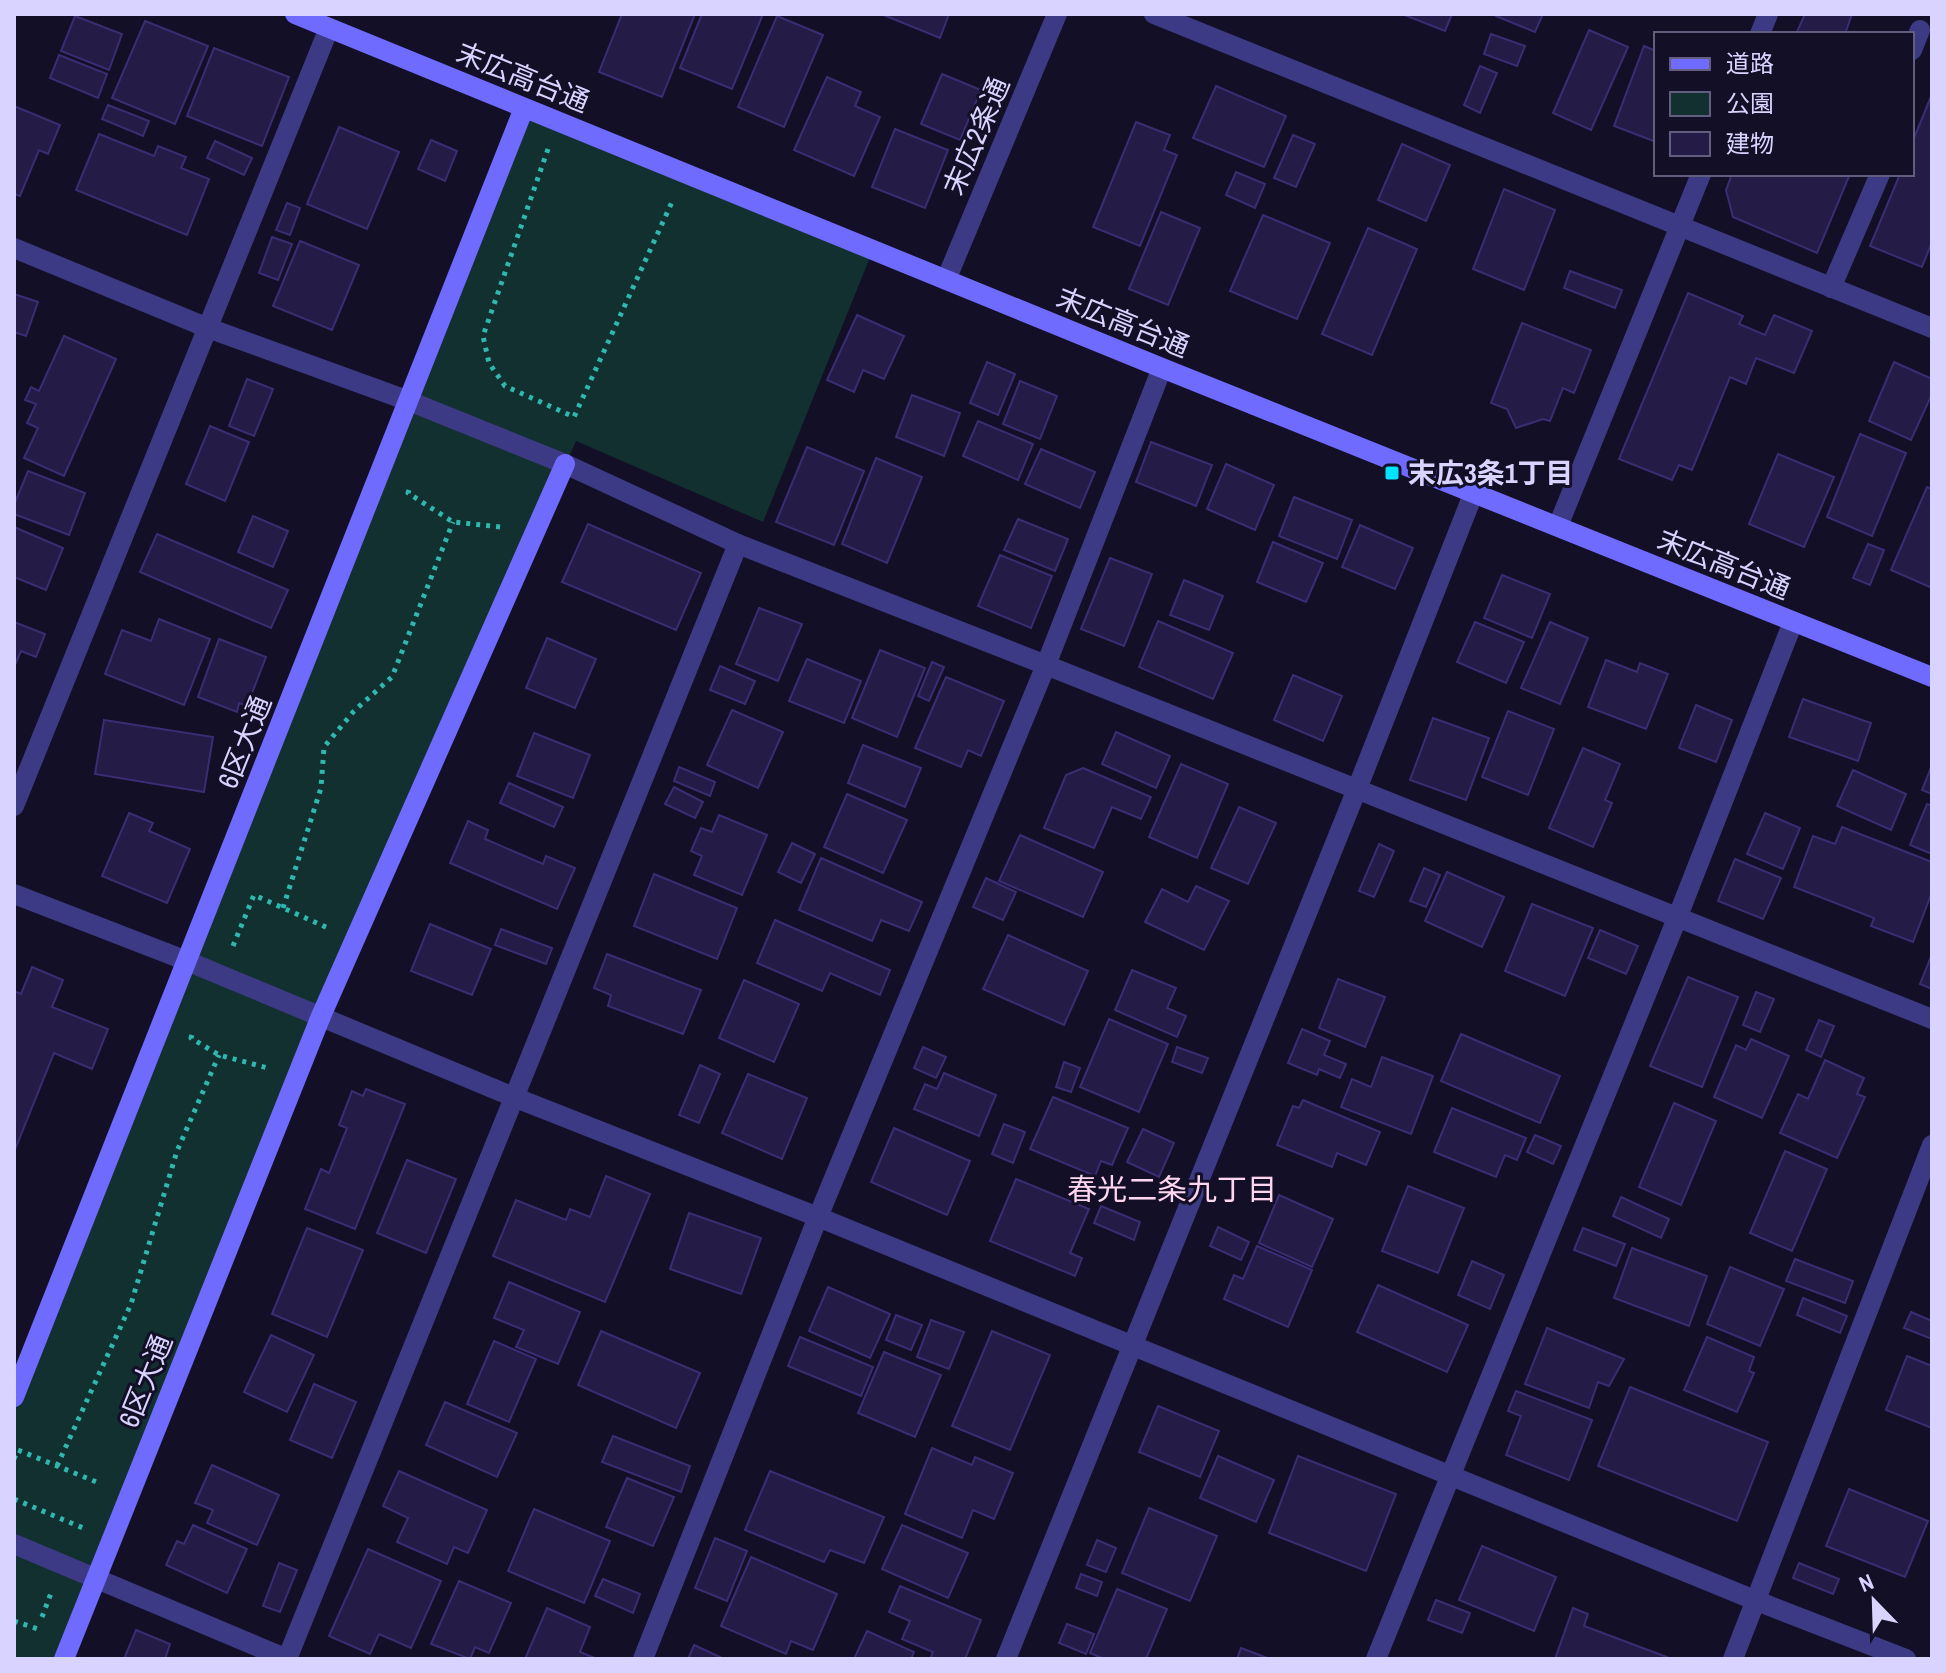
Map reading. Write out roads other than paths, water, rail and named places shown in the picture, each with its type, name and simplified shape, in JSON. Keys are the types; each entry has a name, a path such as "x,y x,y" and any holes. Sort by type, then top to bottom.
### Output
{"street":[{"name":"末広高台通","path":"295,14 1162,368 1932,677"},
{"name":"末広2条通","path":"946,280 1057,14"},
{"path":"1154,14 1932,328"},
{"path":"14,806 329,28"},
{"path":"1914,45 1920,30"},
{"name":"6区大通","path":"14,1397 524,108"},
{"path":"1558,526 1700,176"},
{"path":"1831,288 1879,176"},
{"path":"14,248 208,328 409,401 565,464 738,544 1932,1019"},
{"path":"643,1659 818,1217 1046,665 1162,368"},
{"name":"6区大通","path":"64,1659 321,1016 565,464"},
{"path":"1006,1659 1474,492"},
{"path":"14,1544 287,1659 738,544"},
{"path":"1376,1659 1678,916 1793,622"},
{"path":"14,894 187,961 516,1098 818,1217 1906,1659"},
{"path":"1733,1659 1932,1145"}],"place":[{"name":"末広3条1丁目","path":"1392,473"}],"district":[{"name":"春光二条九丁目","path":"1172,1190"}]}
